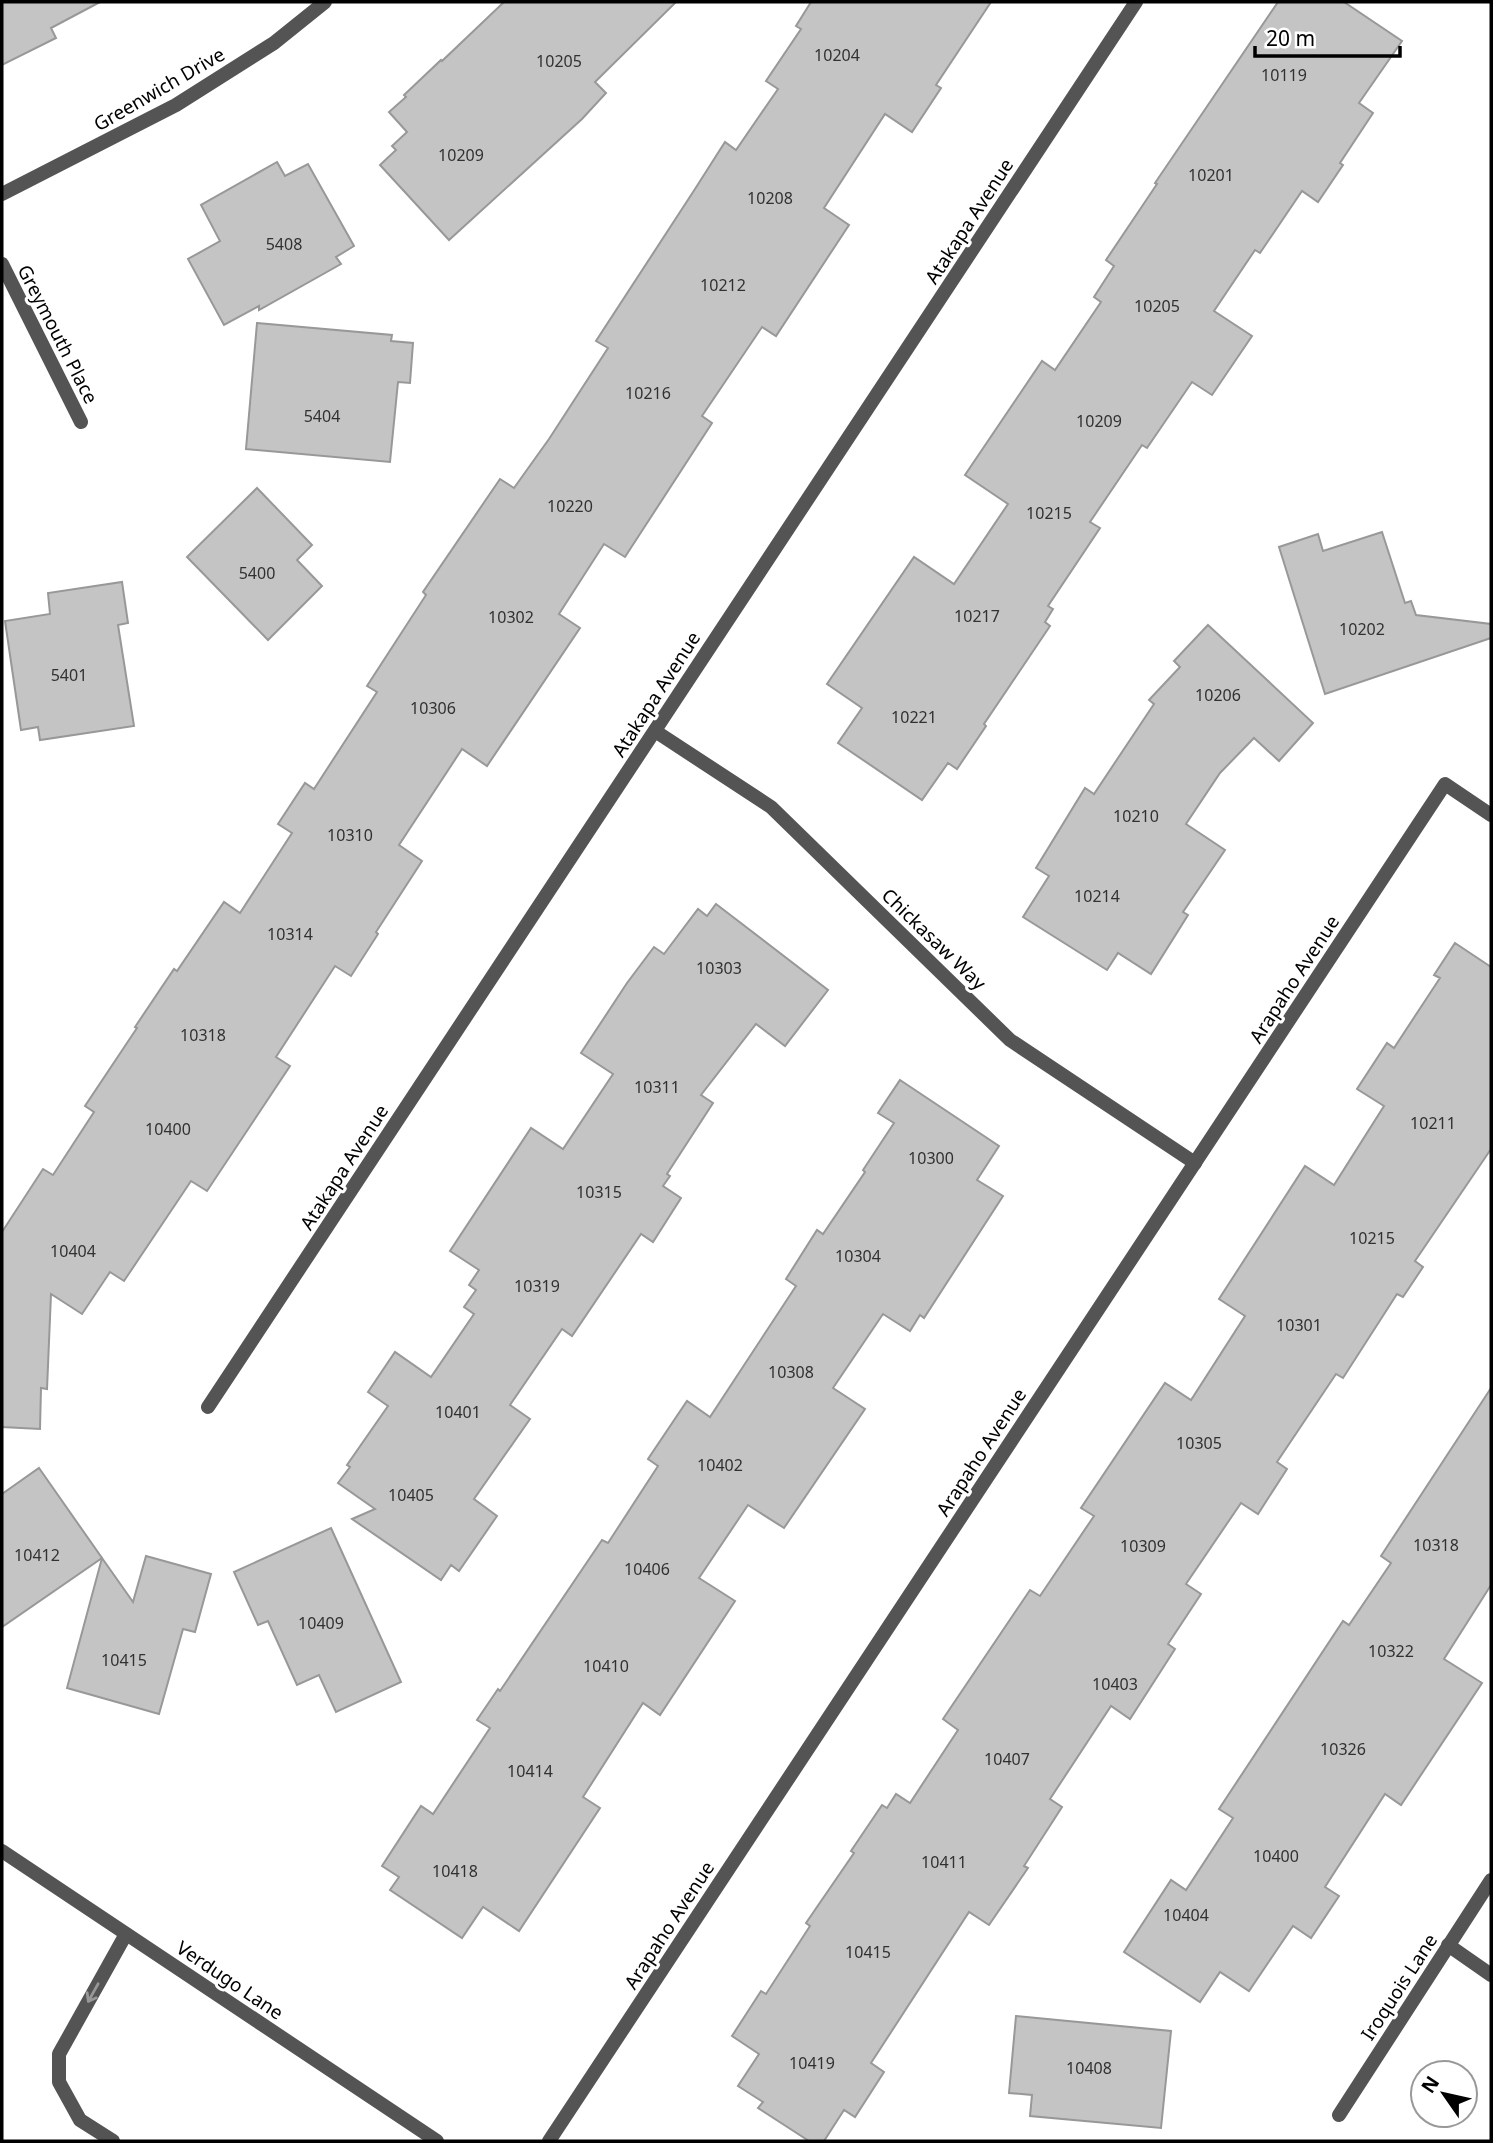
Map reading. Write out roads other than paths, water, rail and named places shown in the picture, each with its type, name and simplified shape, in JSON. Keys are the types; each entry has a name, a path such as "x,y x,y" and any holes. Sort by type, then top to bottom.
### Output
{"street":[{"name":"Greenwich Drive","path":"2,194 176,105 274,43 325,2"},
{"name":"Atakapa Avenue","path":"208,1407 1136,2"},
{"name":"Greymouth Place","path":"2,264 81,422"},
{"name":"Chickasaw Way","path":"655,731 771,807 1010,1040 1195,1163"},
{"name":"Arapaho Avenue","path":"549,2141 1445,784 1491,815"},
{"name":"Verdugo Lane","path":"2,1851 437,2141"},
{"name":"Iroquois Lane","path":"1339,2115 1491,1880"},
{"path":"113,2141 80,2120 59,2082 59,2054 126,1934"},
{"path":"1448,1945 1491,1975"}]}
